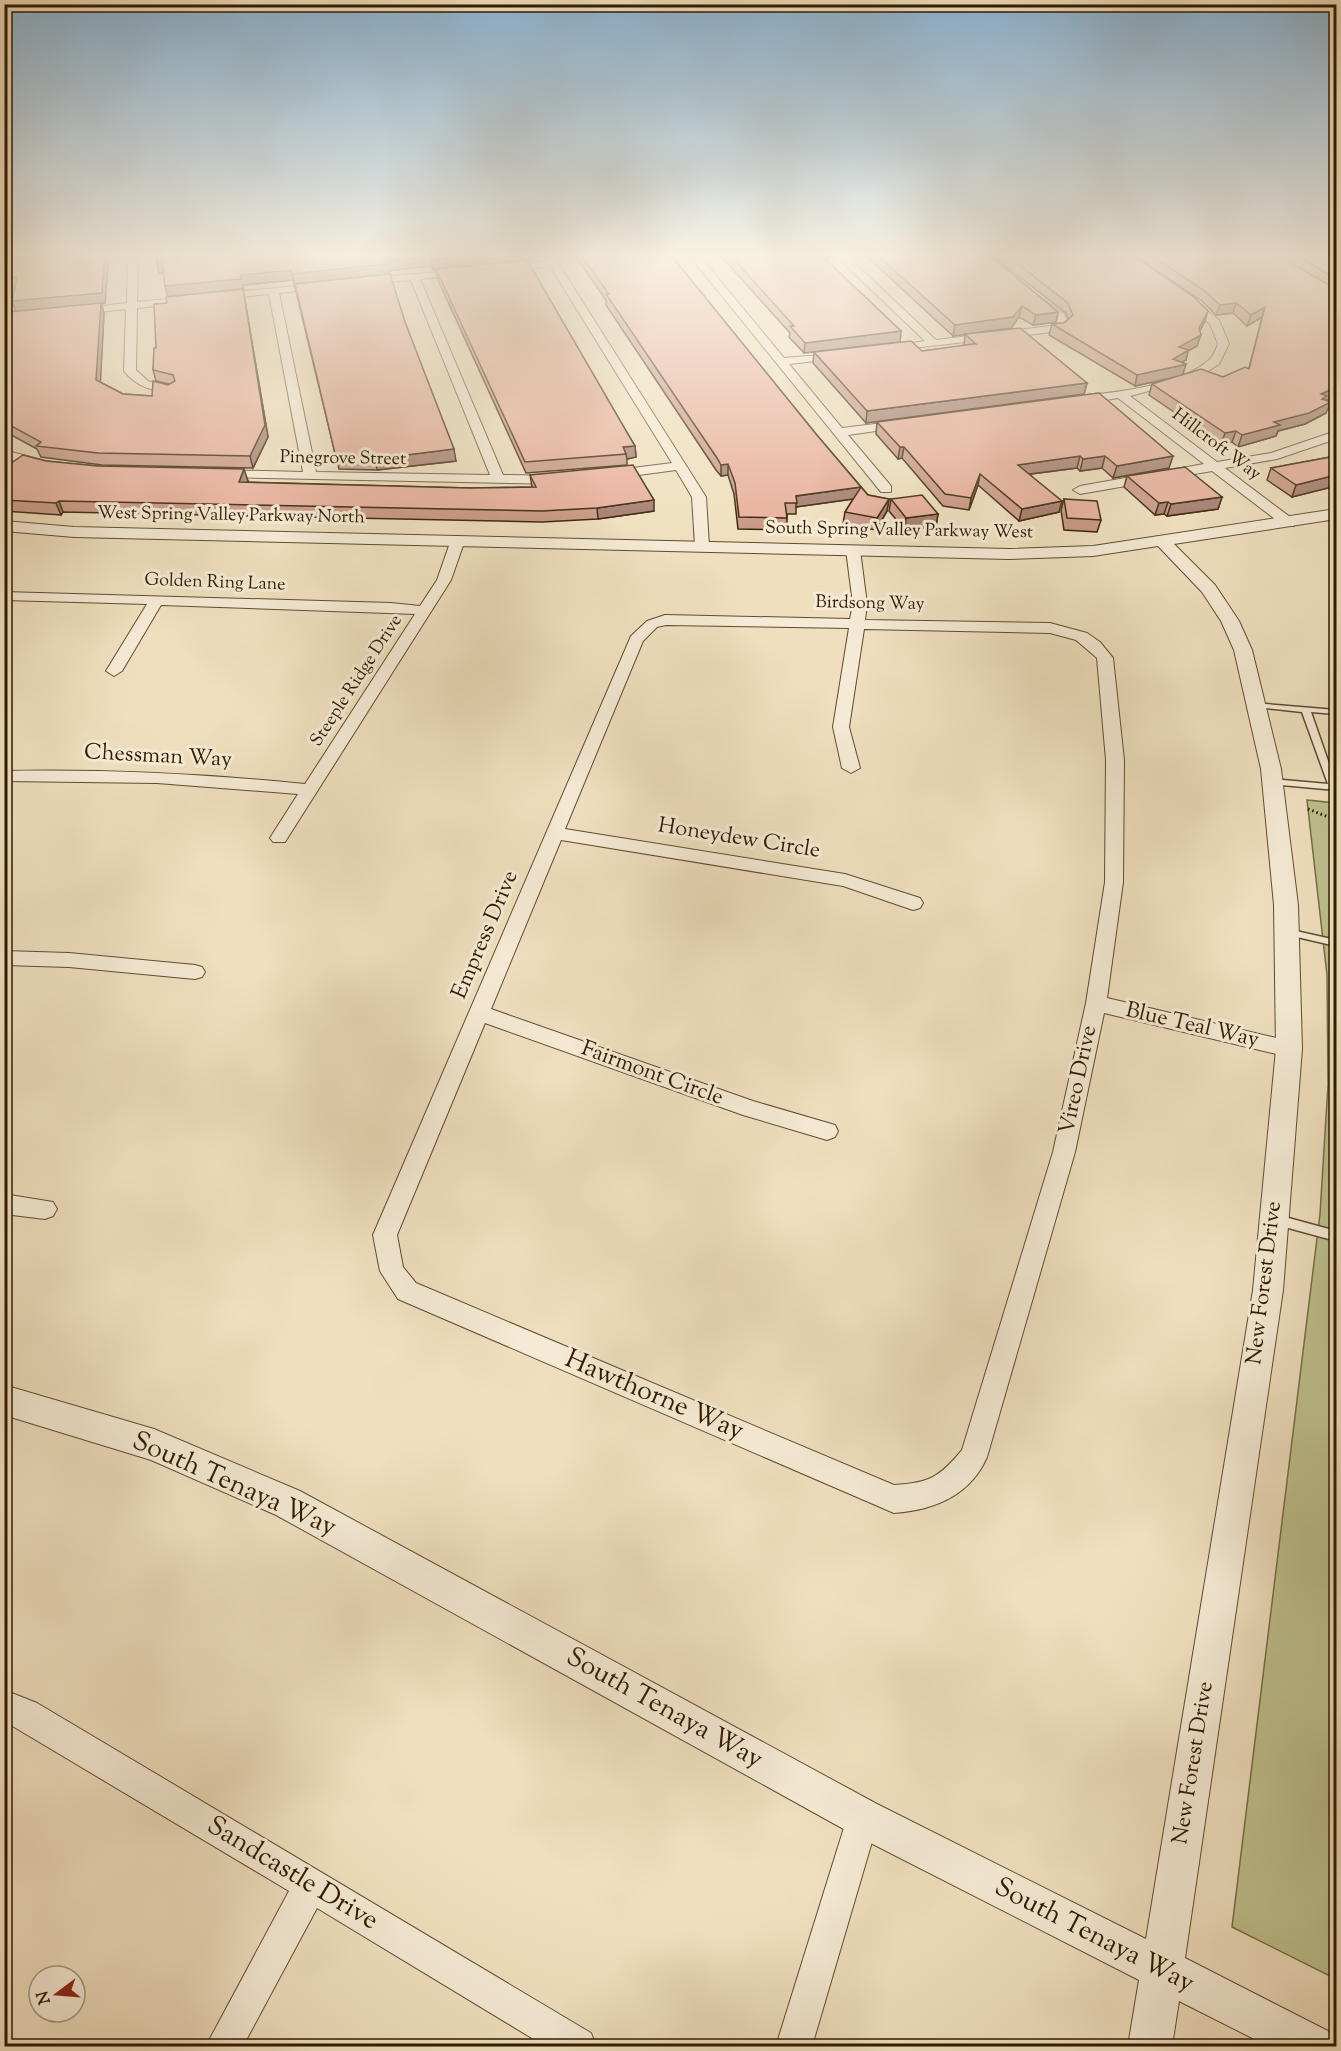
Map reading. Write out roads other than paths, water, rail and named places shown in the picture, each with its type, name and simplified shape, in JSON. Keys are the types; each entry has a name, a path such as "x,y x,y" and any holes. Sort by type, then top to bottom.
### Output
{"street":[{"path":"131,350 130,371 139,382 154,388 172,390"},
{"path":"285,350 310,476"},
{"path":"445,350 499,480"},
{"path":"607,350 699,497 702,546"},
{"path":"774,350 886,489"},
{"path":"876,351 887,350"},
{"path":"1062,402 1121,395 1185,380 1211,366 1222,350"},
{"path":"784,362 853,353"},
{"name":"Hillcroft Way","path":"1121,395 1289,523"},
{"path":"840,432 922,421"},
{"path":"1080,490 1217,468 1273,456 1336,435"},
{"path":"4,454 62,467"},
{"path":"591,477 681,466"},
{"name":"Pinegrove Street","path":"206,474 499,480 569,479"},
{"name":"South Spring Valley Parkway West","path":"458,540 1009,554 1093,551 1164,543 1336,514"},
{"name":"West Spring Valley Parkway North","path":"4,526 74,532 458,540"},
{"name":"Steeple Ridge Drive","path":"279,838 444,580 458,540"},
{"name":"New Forest Drive","path":"1150,2046 1268,1290 1289,1049 1287,932 1270,759 1243,650 1230,621 1209,589 1164,543"},
{"path":"851,768 841,727 859,623 860,604 853,550"},
{"name":"Golden Ring Lane","path":"4,596 391,607 425,611"},
{"path":"114,671 157,600"},
{"name":"Birdsong Way","path":"652,624 665,620 1050,628 1086,637"},
{"name":"Empress Drive","path":"392,1271 385,1235 636,639 652,624"},
{"name":"Vireo Drive","path":"926,1498 954,1482 973,1457 1064,1152 1096,1003 1114,882 1115,760 1105,658 1098,646 1086,637"},
{"name":"Chessman Way","path":"4,776 58,775 224,782 310,790"},
{"name":"Honeydew Circle","path":"555,833 845,880 913,903"},
{"path":"4,958 69,960 195,972"},
{"name":"Blue Teal Way","path":"1096,1003 1289,1049"},
{"name":"Fairmont Circle","path":"479,1012 751,1109 827,1131"},
{"path":"4,1204 45,1209"},
{"name":"Hawthorne Way","path":"392,1271 407,1291 894,1499 926,1498"},
{"name":"South Tenaya Way","path":"4,1400 154,1445 288,1503 863,1818 1313,2046"},
{"name":"Sandcastle Drive","path":"4,1705 26,1714 578,2046"},
{"path":"794,2046 863,1818"},
{"path":"224,2046 311,1884"}],"lane":[{"path":"1256,705 1336,712"},
{"path":"1272,782 1335,786 1306,710"},
{"path":"1287,932 1336,943"},
{"path":"1274,1219 1336,1236"}]}
